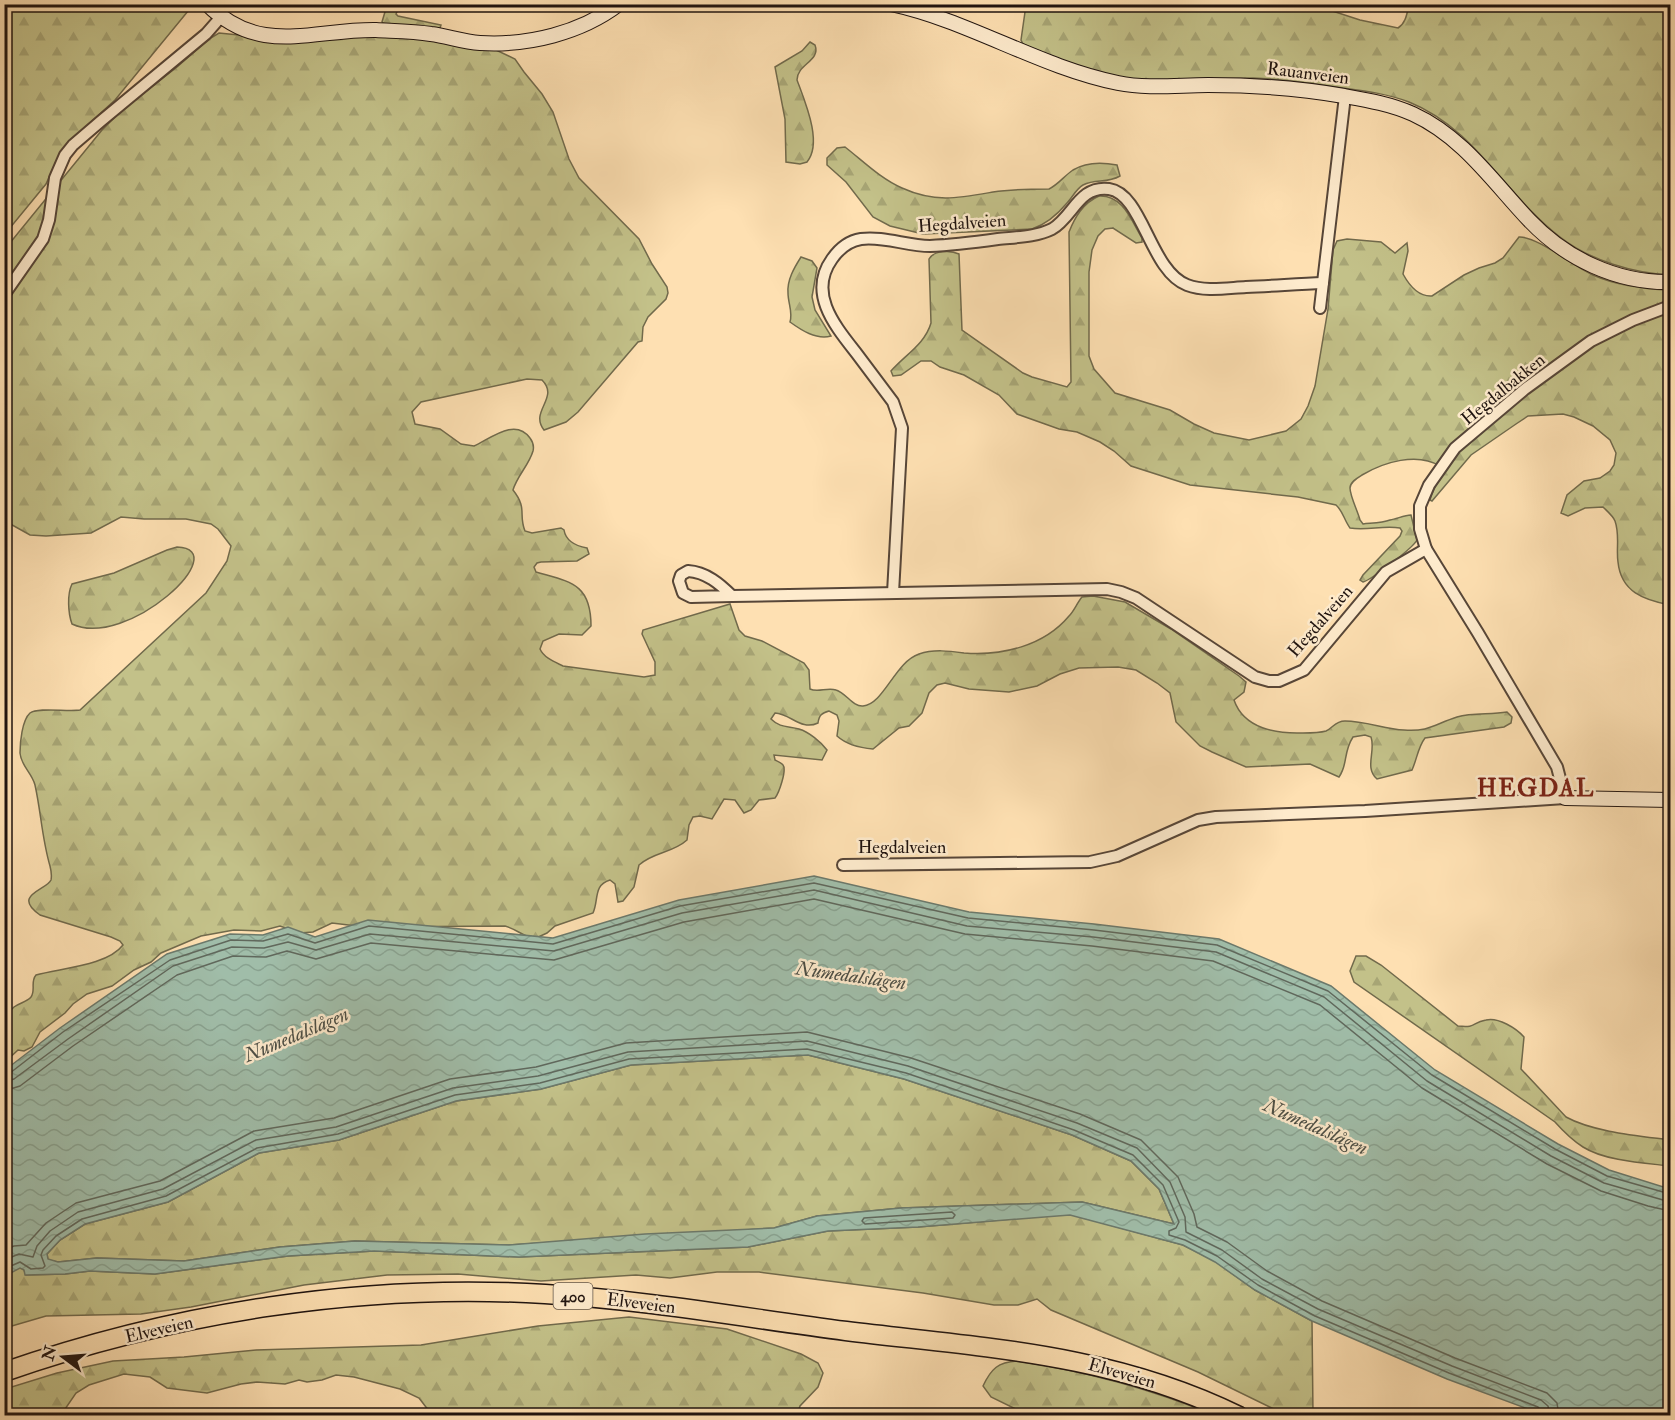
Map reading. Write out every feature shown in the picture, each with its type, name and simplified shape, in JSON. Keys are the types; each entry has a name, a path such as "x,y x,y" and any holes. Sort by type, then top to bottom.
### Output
{"highway":[{"name":"Elveveien","path":"4,1372 79,1348 205,1318 305,1301 434,1291 489,1291 555,1294 636,1302 847,1331 1037,1353 1080,1361 1157,1382 1239,1416"}],"main road":[{"path":"207,4 220,18 250,32 277,37 378,30 431,34 471,42 498,43 550,36 578,28 606,14 619,4"},
{"name":"Rauanveien","path":"891,4 936,18 1066,68 1118,83 1258,85 1370,100 1402,110 1423,119 1447,134 1468,152 1543,233 1574,256 1595,267 1619,275 1671,282"},
{"name":"Hegdalveien","path":"1565,798 1671,800"}],"street":[{"path":"4,295 43,238 49,220 55,178 64,155 94,127 207,34 220,18"},
{"path":"1320,308 1345,96"},
{"name":"Hegdalveien","path":"893,593 902,428 893,402 832,322 825,306 822,290 826,267 839,250 860,239 930,246 1034,235 1054,228 1088,193 1108,189 1117,191 1129,203 1169,273 1188,286 1212,289 1323,283"},
{"name":"Hegdalbakken","path":"1426,549 1420,529 1420,506 1429,485 1455,448 1525,389 1591,341 1633,320 1671,306"},
{"path":"1426,549 1546,747 1557,767 1565,798"},
{"name":"Hegdalveien","path":"732,596 1097,589 1121,592 1136,598 1255,677 1279,681 1304,670 1386,572 1426,549"},
{"name":"Hegdalveien","path":"843,865 1090,862 1117,856 1198,820 1565,798"}],"green space":[{"path":"5,5 193,5 115,100 69,142 60,153 46,184 5,234"},
{"path":"387,5 400,5 396,14 398,16 441,25 440,28 385,24 382,22"},
{"path":"1026,5 1314,5 1360,20 1398,28 1404,21 1409,5 1670,5 1670,275 1642,272 1613,264 1572,245 1541,221 1472,146 1453,129 1433,114 1409,102 1368,92 1287,80 1253,78 1140,80 1111,76 1050,57 1023,44 1021,40"},
{"path":"219,33 306,42 368,35 424,39 496,50 515,59 553,112 569,159 579,178 639,239 667,287 666,299 648,317 643,327 642,341 638,342 578,412 566,422 544,430 540,417 547,399 547,387 542,380 527,379 421,402 412,412 415,424 440,429 461,444 474,446 510,429 524,432 531,440 533,451 513,490 522,507 525,531 532,533 561,528 569,540 575,545 587,548 589,554 577,561 541,562 534,567 536,572 568,582 576,587 583,593 590,612 591,626 582,635 559,634 543,641 540,649 553,661 563,666 644,677 655,675 655,662 642,634 643,630 730,604 739,630 745,636 762,641 804,663 809,670 810,689 836,690 859,706 863,706 877,698 903,665 919,654 936,651 993,653 1021,647 1035,642 1059,626 1071,614 1082,597 1093,596 1125,602 1171,629 1239,676 1246,682 1244,692 1234,700 1245,718 1262,728 1293,733 1317,733 1345,721 1413,730 1426,729 1463,715 1507,712 1512,717 1511,723 1504,727 1425,738 1412,770 1377,779 1371,770 1371,737 1365,735 1353,737 1339,777 1310,764 1246,767 1200,746 1176,722 1170,693 1136,670 1118,667 1079,668 1060,674 1037,686 1009,692 969,689 945,683 937,685 929,693 922,713 909,726 899,728 873,749 845,742 837,736 839,721 837,715 829,711 821,715 818,723 812,725 801,724 775,713 771,719 774,722 803,730 822,744 827,750 822,760 774,755 775,760 784,768 782,782 775,798 759,800 751,810 744,813 735,800 724,799 712,819 693,817 689,825 687,840 676,848 650,857 639,865 634,887 623,901 618,902 615,884 610,880 605,882 599,889 593,913 555,926 534,939 505,926 365,927 332,923 313,932 300,933 280,926 261,931 234,930 201,936 161,953 151,962 134,970 112,986 87,994 40,1032 32,1047 24,1051 18,1050 5,1062 4,1033 7,1018 14,1007 31,997 33,980 36,975 95,962 116,952 123,945 111,937 40,915 29,902 33,894 48,884 51,874 35,785 22,762 20,753 23,726 27,716 34,711 80,710 206,593 227,561 231,546 218,529 211,524 186,519 121,517 91,533 46,536 30,535 5,521 5,249 102,130 121,111"},
{"path":"810,42 815,45 815,55 801,70 797,80 811,122 813,144 807,162 800,164 786,162 785,119 775,67 802,51"},
{"path":"845,147 879,175 894,184 925,196 947,198 1000,191 1049,189 1073,170 1094,163 1117,165 1120,176 1083,185 1055,215 1032,229 923,234 890,226 873,217 846,182 827,165 827,158 837,148"},
{"path":"1099,196 1107,197 1120,204 1134,224 1142,242 1136,243 1113,228 1105,229 1098,236 1092,250 1089,272 1089,356 1094,369 1115,393 1170,410 1214,433 1249,440 1286,431 1301,419 1308,406 1315,386 1328,309 1333,250 1337,241 1347,239 1381,242 1395,253 1407,243 1408,251 1403,274 1415,289 1427,296 1432,296 1464,275 1503,258 1519,237 1535,241 1602,279 1631,286 1670,290 1670,605 1635,593 1624,581 1618,562 1618,537 1615,521 1603,507 1585,508 1568,516 1561,513 1567,495 1584,481 1600,478 1610,471 1614,465 1616,453 1610,440 1593,426 1574,417 1563,414 1528,416 1471,455 1432,501 1430,500 1439,479 1440,466 1431,462 1401,460 1380,466 1356,479 1351,484 1350,491 1363,524 1384,522 1411,515 1417,540 1392,563 1363,582 1360,580 1363,575 1400,536 1402,531 1400,528 1350,528 1336,505 1298,497 1190,485 1131,466 1100,442 1077,432 1059,429 1017,414 999,395 964,375 940,367 931,361 921,361 901,375 893,376 891,371 919,343 928,330 931,323 929,259 939,252 947,251 959,254 962,330 1023,373 1067,387 1071,382 1069,232 1080,211 1088,202"},
{"path":"801,257 812,261 817,268 812,297 815,310 831,336 814,335 790,322 788,288"},
{"path":"177,547 192,552 193,564 184,579 167,596 145,612 120,623 95,628 72,624 69,593 72,584 114,573"},
{"path":"1356,956 1366,956 1381,965 1458,1026 1471,1026 1481,1021 1491,1020 1512,1027 1524,1037 1521,1069 1566,1117 1603,1130 1670,1140 1670,1166 1614,1158 1583,1147 1555,1122 1354,982 1350,971"},
{"path":"808,1055 904,1079 1072,1135 1131,1161 1159,1189 1174,1224 1082,1202 901,1208 817,1216 774,1228 509,1245 355,1241 280,1247 184,1261 97,1258 58,1262 48,1260 47,1254 60,1240 85,1224 168,1202 259,1153 339,1140 456,1101 541,1089 631,1065"},
{"path":"1070,1214 1183,1245 1215,1261 1255,1290 1312,1321 1313,1415 1286,1415 1198,1372 1051,1310 1037,1299 1018,1305 994,1305 923,1293 759,1272 717,1272 670,1278 636,1275 541,1281 458,1274 387,1275 304,1285 191,1307 141,1314 46,1316 5,1328 4,1276 20,1267 26,1275 90,1271 155,1274 288,1256 374,1251 519,1257 748,1247 828,1231 918,1227"},
{"path":"629,1317 727,1329 801,1354 818,1363 823,1373 818,1387 800,1406 797,1415 428,1415 429,1411 419,1398 400,1389 354,1377 336,1375 322,1380 307,1382 299,1380 285,1384 257,1382 207,1393 167,1388 150,1377 124,1374 89,1385 76,1393 61,1415 5,1415 5,1389 57,1373 113,1361 256,1350 421,1345 538,1326"},
{"path":"1017,1361 1117,1382 1214,1415 1028,1415 991,1397 983,1386 989,1375 1000,1365"}],"water":[{"name":"Numedalslågen","path":"814,876 969,912 1219,939 1331,986 1435,1070 1558,1144 1609,1170 1670,1189 1670,1415 1544,1415 1447,1379 1312,1321 1255,1290 1215,1262 1183,1245 1070,1215 918,1227 828,1231 748,1247 519,1257 374,1251 288,1256 155,1274 90,1271 25,1275 24,1270 20,1268 5,1276 5,1070 60,1028 167,954 230,934 263,935 288,927 315,937 368,920 553,938 679,900","holes":["808,1055 904,1079 1072,1135 1131,1161 1159,1189 1174,1224 1082,1202 901,1208 817,1216 774,1228 645,1234 509,1245 355,1241 280,1247 184,1261 97,1258 58,1262 48,1259 47,1254 60,1240 85,1224 168,1202 259,1153 339,1140 456,1101 541,1089 631,1065"]}],"district":[{"name":"HEGDAL","path":"1536,788"}]}
